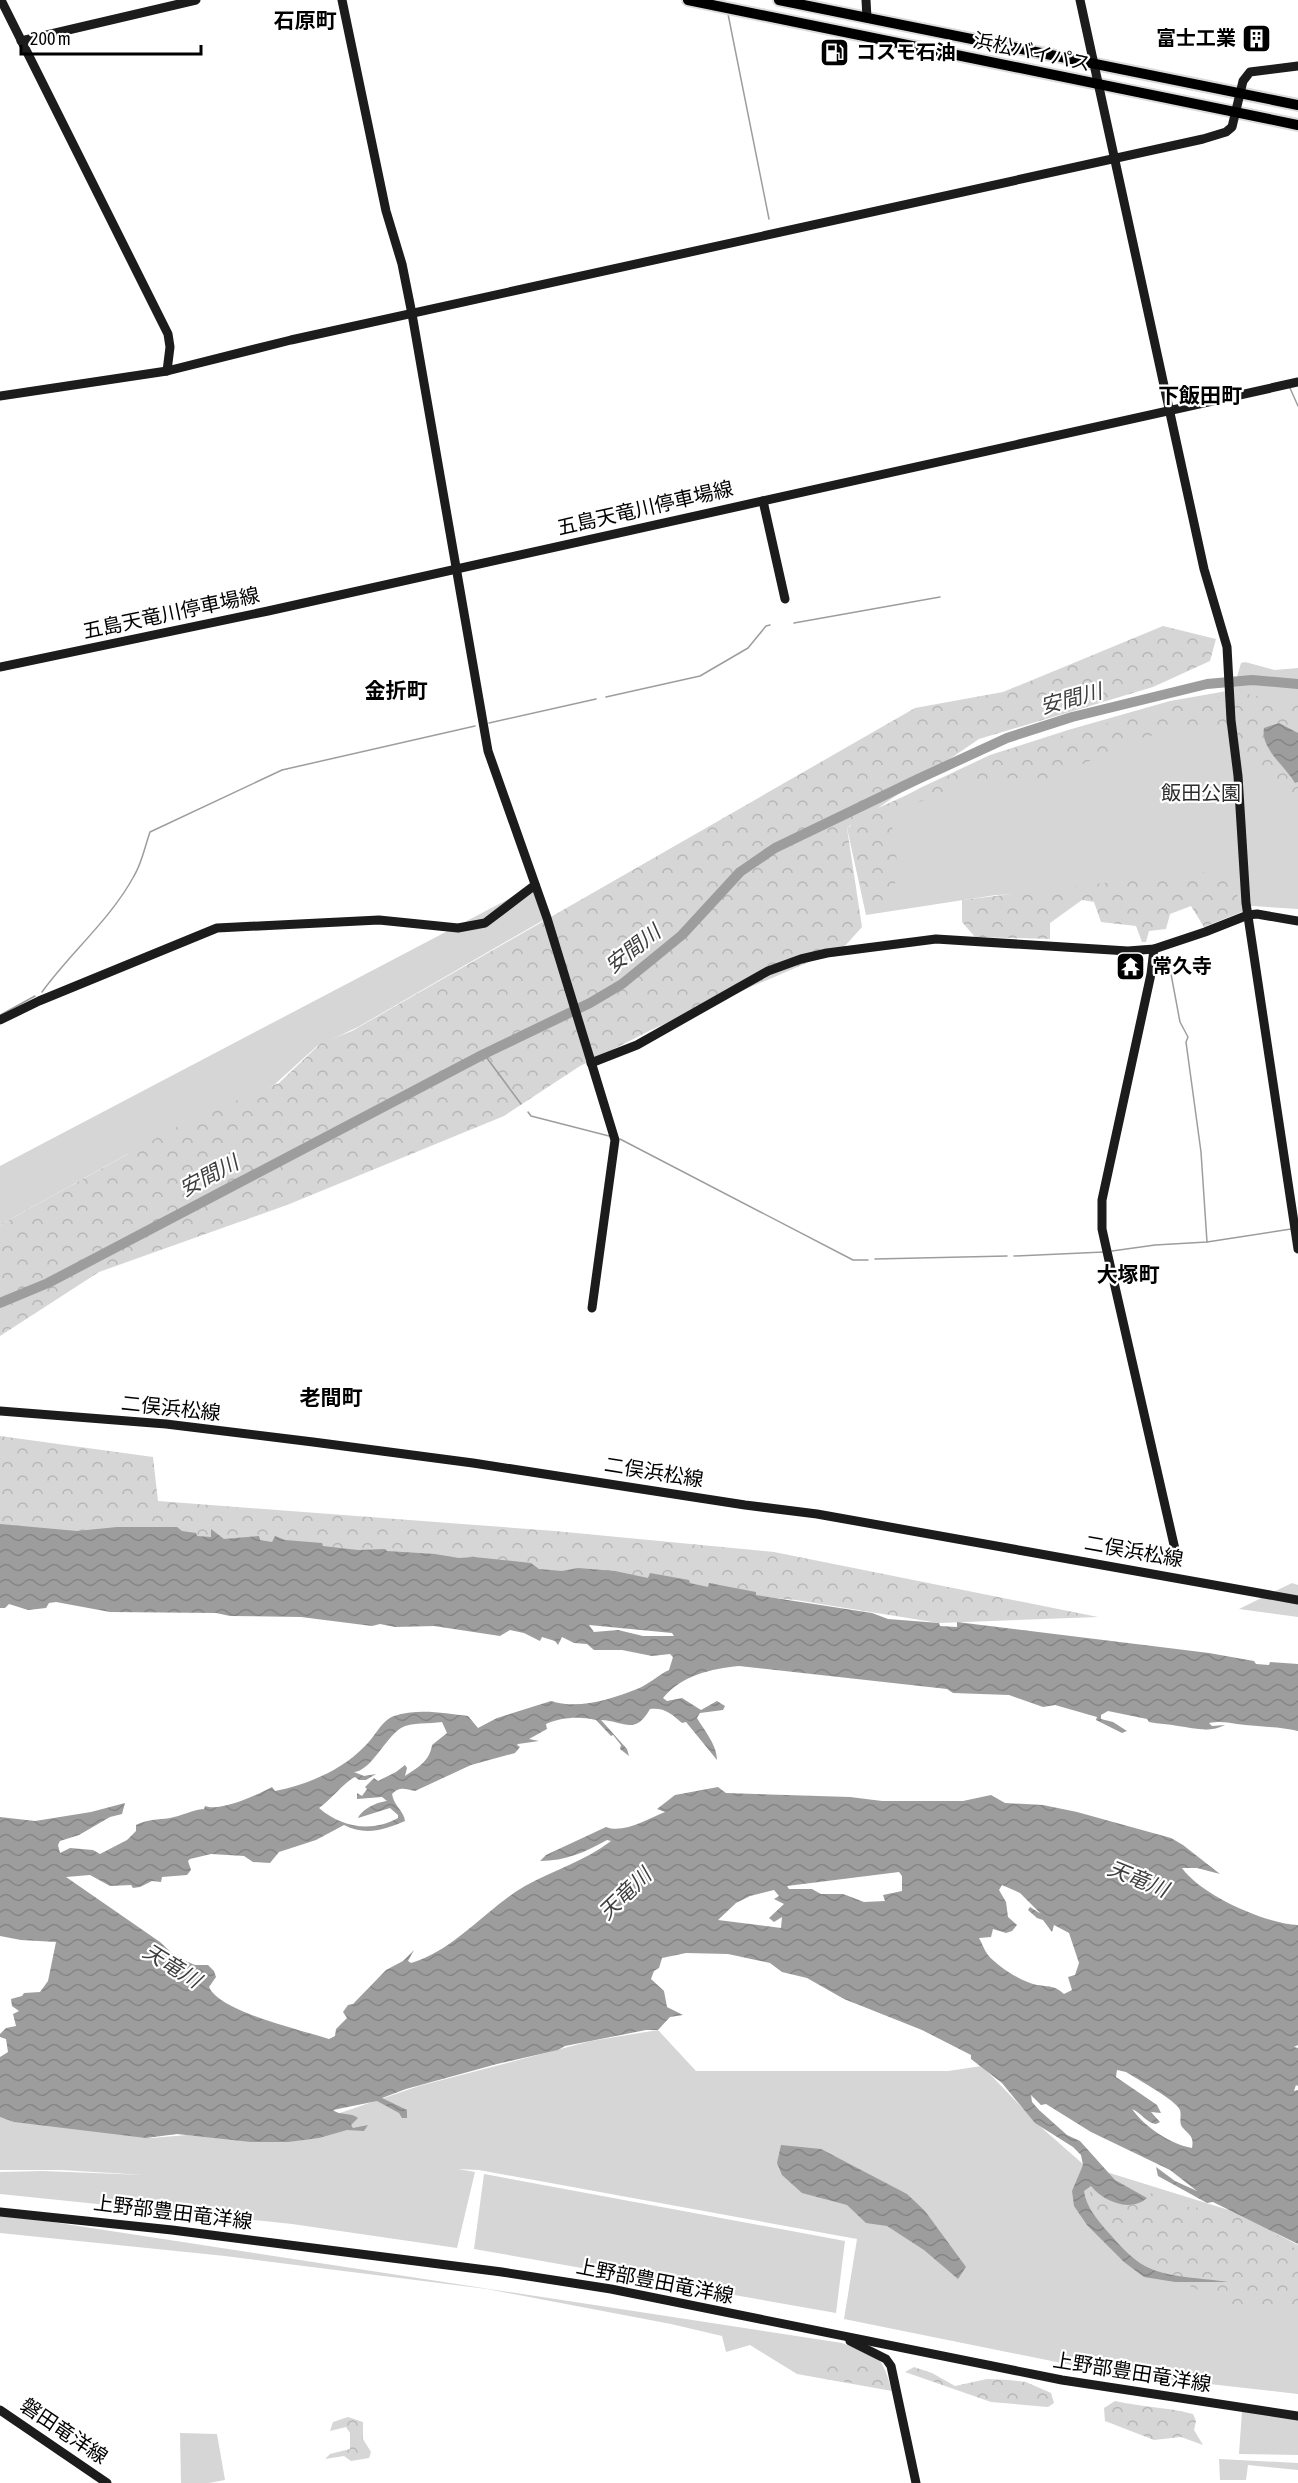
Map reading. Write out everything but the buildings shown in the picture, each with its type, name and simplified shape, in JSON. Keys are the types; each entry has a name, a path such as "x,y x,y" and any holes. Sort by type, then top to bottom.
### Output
{"highway":[{"name":"浜松バイパス","path":"688,0 1298,125"},
{"name":"浜松バイパス","path":"779,0 1093,63 1238,95 1298,105"}],"street":[{"path":"1,0 168,334 170,347 167,371"},
{"path":"21,41 195,0"},
{"path":"342,0 386,211 402,264 412,314 488,751 547,918 615,1140 592,1308"},
{"path":"866,0 867,18"},
{"path":"1080,0 1204,570 1227,647 1248,915 1298,1249"},
{"path":"0,396 167,371 412,314 1219,135 1232,127 1237,112 1238,95 1243,81 1250,72 1298,66"},
{"name":"五島天竜川停車場線","path":"0,667 456,570 1298,382"},
{"path":"763,501 785,599"},
{"path":"0,1020 39,1001 217,928 379,920 458,928 485,923 535,885"},
{"path":"591,1063 637,1045 768,971 827,952 936,939 1128,951 1154,949 1248,915 1257,914 1298,921"},
{"path":"1154,949 1151,974 1102,1200 1101,1216 1110,1268 1177,1558"},
{"name":"二俣浜松線","path":"0,1411 166,1424 496,1466 817,1514 1298,1599"},
{"name":"上野部豊田竜洋線","path":"0,2212 184,2231 501,2272 611,2289 1062,2380 1298,2416"},
{"path":"836,2335 886,2359 891,2366 916,2483"},
{"name":"磐田竜洋線","path":"0,2410 107,2483"}],"green space":[{"path":"1163,626 1216,639 1210,661 1153,687 979,739 878,808 1004,751 1198,699 1247,694 1298,705 1298,808 1266,772 1256,770 1240,761 1210,725 1144,737 1051,778 990,778 907,806 892,826 896,875 888,904 864,905 851,825 847,828 862,927 844,947 653,1029 580,1066 504,1116 287,1205 99,1272 0,1336 0,1225 191,1119 279,1083 321,1043 352,1031 915,708 1003,692"},
{"name":"飯田公園","path":"1241,663 1275,670 1298,668 1298,909 1051,893 996,895 866,915 847,828 920,788 990,755 1170,701 1227,691 1237,677"},
{"path":"1196,872 1229,875 1244,911 1204,927 1191,906 1170,914 1166,929 1149,931 1146,942 1142,942 1136,926 1101,922 1094,902 1082,900 1050,923 1050,939 975,937 962,922 962,900"},
{"path":"535,885 547,918 358,1027 317,1046 274,1085 124,1156 0,1225 0,1166"},
{"path":"0,1436 153,1457 158,1501 555,1531 774,1552 1098,1617 939,1623 796,1600 0,1525"},
{"path":"1292,1583 1298,1585 1298,1617 1239,1609"},
{"path":"658,2030 696,2071 948,2071 982,2066 1042,2128 1084,2165 1232,2211 1298,2245 1298,2394 1111,2373 844,2319 857,2239 479,2170 458,2169 475,2172 457,2248 292,2224 0,2194 0,2172 43,2171 145,2175 61,2170 0,2170 0,2117 151,2138 187,2135 274,2142 337,2114 419,2086 591,2041"},
{"path":"484,2174 845,2241 836,2313 474,2249"},
{"path":"1091,2186 1142,2202 1150,2193 1189,2207 1232,2211 1271,2230 1298,2251 1298,2310 1272,2311 1232,2306 1158,2271 1141,2257 1124,2250 1103,2218 1088,2206"},
{"path":"0,2214 842,2343 871,2354 881,2362 892,2391 797,2374 750,2345 726,2352 722,2336 671,2324 487,2289 225,2256 0,2233"},
{"path":"825,2357 835,2357 879,2371 885,2382 884,2387 825,2379 823,2367"},
{"path":"914,2367 932,2373 955,2386 987,2379 1026,2382 1051,2393 1054,2403 1048,2407 991,2402 905,2372"},
{"path":"1115,2401 1193,2414 1196,2421 1194,2430 1203,2445 1181,2437 1154,2440 1105,2421 1104,2408"},
{"path":"1242,2411 1298,2417 1298,2455 1239,2454"},
{"path":"348,2417 363,2422 363,2439 371,2452 369,2458 351,2461 344,2456 325,2459 330,2454 350,2449 350,2433 346,2427 330,2431 333,2422"},
{"path":"180,2433 217,2434 225,2480 209,2483 181,2483"},
{"path":"1219,2459 1298,2463 1298,2470 1248,2465 1246,2480 1220,2480"}],"water":[{"path":"1279,723 1298,733 1298,782 1295,783 1266,743 1264,728"},
{"name":"天竜川","path":"0,1524 77,1531 117,1527 177,1527 182,1531 196,1533 197,1536 211,1537 211,1529 224,1539 259,1536 260,1540 272,1542 275,1536 285,1540 322,1543 323,1546 358,1550 385,1549 459,1558 474,1557 531,1563 539,1569 562,1571 578,1568 615,1571 648,1578 650,1573 689,1580 690,1583 708,1587 709,1583 756,1592 756,1595 872,1613 888,1619 939,1623 940,1626 957,1627 957,1622 1209,1653 1254,1661 1256,1664 1269,1665 1270,1662 1298,1664 1298,1731 1220,1722 1209,1723 1212,1726 1225,1725 1214,1729 1202,1729 1149,1722 1147,1719 1108,1711 1101,1715 1101,1719 1113,1722 1127,1731 1122,1733 1096,1720 1097,1717 1055,1705 1043,1707 1009,1695 953,1693 947,1689 739,1666 718,1669 688,1679 663,1698 667,1701 682,1698 701,1710 717,1701 725,1706 723,1710 700,1713 697,1718 713,1743 717,1760 686,1722 682,1723 664,1710 650,1709 645,1717 634,1725 601,1720 627,1749 629,1756 620,1749 621,1745 613,1735 611,1736 596,1720 564,1719 546,1724 547,1729 529,1739 539,1741 518,1744 520,1747 515,1753 471,1765 415,1791 403,1789 395,1791 392,1794 393,1798 405,1821 390,1827 367,1831 344,1825 316,1840 279,1852 270,1863 253,1862 244,1856 211,1854 190,1859 188,1861 191,1870 187,1875 162,1877 161,1882 152,1881 140,1887 110,1886 90,1875 66,1877 160,1942 176,1957 195,1965 208,1965 216,1977 209,1987 216,1996 263,2019 329,2039 335,2036 336,2029 347,2018 343,2012 348,2005 353,2004 386,1970 403,1961 414,1950 408,1961 411,1963 442,1949 525,1886 580,1860 611,1841 607,1840 567,1858 540,1861 546,1855 606,1827 620,1829 628,1827 665,1812 657,1809 675,1795 718,1787 726,1793 850,1797 882,1801 963,1801 991,1795 1005,1803 1043,1805 1077,1812 1171,1838 1220,1874 1197,1868 1182,1868 1204,1888 1252,1914 1298,1925 1298,2045 1294,2047 1298,2048 1298,2086 1296,2085 1294,2091 1298,2090 1298,2244 1213,2202 1207,2203 1158,2176 1156,2167 1175,2181 1197,2191 1170,2170 1091,2132 1046,2104 1041,2105 1031,2095 1032,2102 1039,2110 1067,2135 1080,2141 1115,2180 1147,2198 1133,2205 1125,2205 1102,2196 1091,2186 1084,2191 1087,2202 1096,2217 1129,2255 1145,2266 1163,2273 1228,2282 1175,2282 1144,2277 1124,2262 1087,2225 1074,2206 1072,2191 1083,2165 1081,2155 1073,2147 1035,2123 1002,2083 971,2059 971,2055 922,2030 844,1999 807,1978 782,1972 770,1963 728,1954 686,1953 662,1958 659,1968 654,1971 651,1979 664,1991 667,2007 683,2015 670,2017 658,2030 646,2030 565,2046 558,2050 406,2089 382,2098 407,2110 407,2118 402,2118 399,2113 377,2101 333,2110 358,2118 351,2125 353,2128 368,2125 364,2131 347,2130 319,2138 288,2142 251,2142 177,2134 146,2138 14,2122 0,2117 0,2057 8,2052 6,2039 0,2037 0,2034 6,2028 16,2026 13,2014 19,2011 12,2006 11,1999 22,1996 24,1993 40,1992 48,1981 56,1942 0,1936 0,1817 35,1821 91,1812 125,1803 122,1814 110,1817 79,1835 60,1841 58,1845 60,1853 70,1848 93,1850 100,1854 127,1840 136,1831 136,1825 140,1823 174,1817 204,1809 205,1806 229,1805 272,1787 275,1791 323,1775 356,1755 382,1725 394,1716 421,1712 468,1716 478,1728 497,1718 551,1701 583,1704 627,1693 669,1670 673,1657 670,1654 652,1656 622,1650 594,1650 587,1644 574,1643 562,1637 558,1645 555,1641 542,1637 540,1641 524,1633 510,1630 500,1636 434,1626 395,1627 380,1624 372,1626 301,1617 110,1612 56,1602 49,1603 46,1608 28,1610 9,1604 5,1608 0,1608","holes":["589,1625 672,1633 674,1636 643,1636 618,1630 594,1632","442,1722 447,1733 432,1745 429,1755 422,1763 405,1776 407,1768 405,1765 378,1781 374,1778 365,1787 367,1789 362,1796 357,1793 357,1799 382,1797 387,1801 370,1807 358,1818 390,1808 398,1815 398,1818 388,1823 357,1826 337,1820 319,1808 351,1779 355,1777 359,1780 366,1780 376,1774 364,1776 354,1772 366,1766 395,1732 410,1725","899,1872 902,1876 902,1891 883,1895 885,1901 864,1902 843,1894 821,1894 812,1889 789,1889 787,1886","1002,1885 1020,1893 1041,1914 1030,1907 1028,1910 1043,1920 1052,1932 1054,1925 1069,1933 1079,1963 1075,1975 1068,1977 1072,1990 1064,1994 1054,1988 1024,1981 1004,1969 988,1955 979,1938 991,1937 993,1929 1006,1933 1012,1931 1017,1925 1008,1917 1006,1902 999,1890","774,1890 779,1896 774,1899 784,1904 769,1918 774,1922 782,1917 781,1928 718,1920 736,1903 750,1896","1117,2070 1126,2072 1164,2095 1177,2106 1181,2115 1180,2122 1192,2139 1192,2148 1175,2143 1159,2134 1132,2109 1149,2122 1156,2124 1160,2122 1151,2112 1161,2113 1157,2105 1116,2077"]},
{"path":"781,2145 821,2149 907,2194 925,2211 966,2267 958,2279 924,2250 887,2226 866,2223 847,2205 802,2193 782,2175 777,2163"}],"waterway":[{"path":"728,14 769,219"},
{"path":"1290,388 1298,406"},
{"path":"794,623 940,597"},
{"path":"606,697 700,676 748,648 766,626 770,625"},
{"name":"安間川","path":"0,1303 48,1283 484,1054 590,1003 622,984 682,935 740,872 775,848 918,779 1007,738 1072,717 1207,684 1252,680 1298,684"},
{"path":"489,723 596,699"},
{"path":"42,992 114,907 139,866 150,832 282,770 475,726"},
{"path":"1168,958 1180,1022 1188,1037 1186,1042 1201,1152 1207,1242"},
{"path":"0,1015 35,996"},
{"path":"484,1054 521,1104"},
{"path":"528,1112 531,1116 609,1136"},
{"path":"620,1139 853,1260 868,1260"},
{"path":"1112,1251 1155,1245 1207,1242 1291,1229"},
{"path":"1014,1256 1104,1252"},
{"path":"875,1259 1007,1256"}],"place":[{"name":"富士工業","path":"1257,38"},
{"name":"コスモ石油","path":"835,52"},
{"name":"常久寺","path":"1131,966"}],"district":[{"name":"石原町","path":"305,21"},
{"name":"下飯田町","path":"1200,396"},
{"name":"金折町","path":"396,691"},
{"name":"大塚町","path":"1128,1275"},
{"name":"老間町","path":"331,1398"}]}
